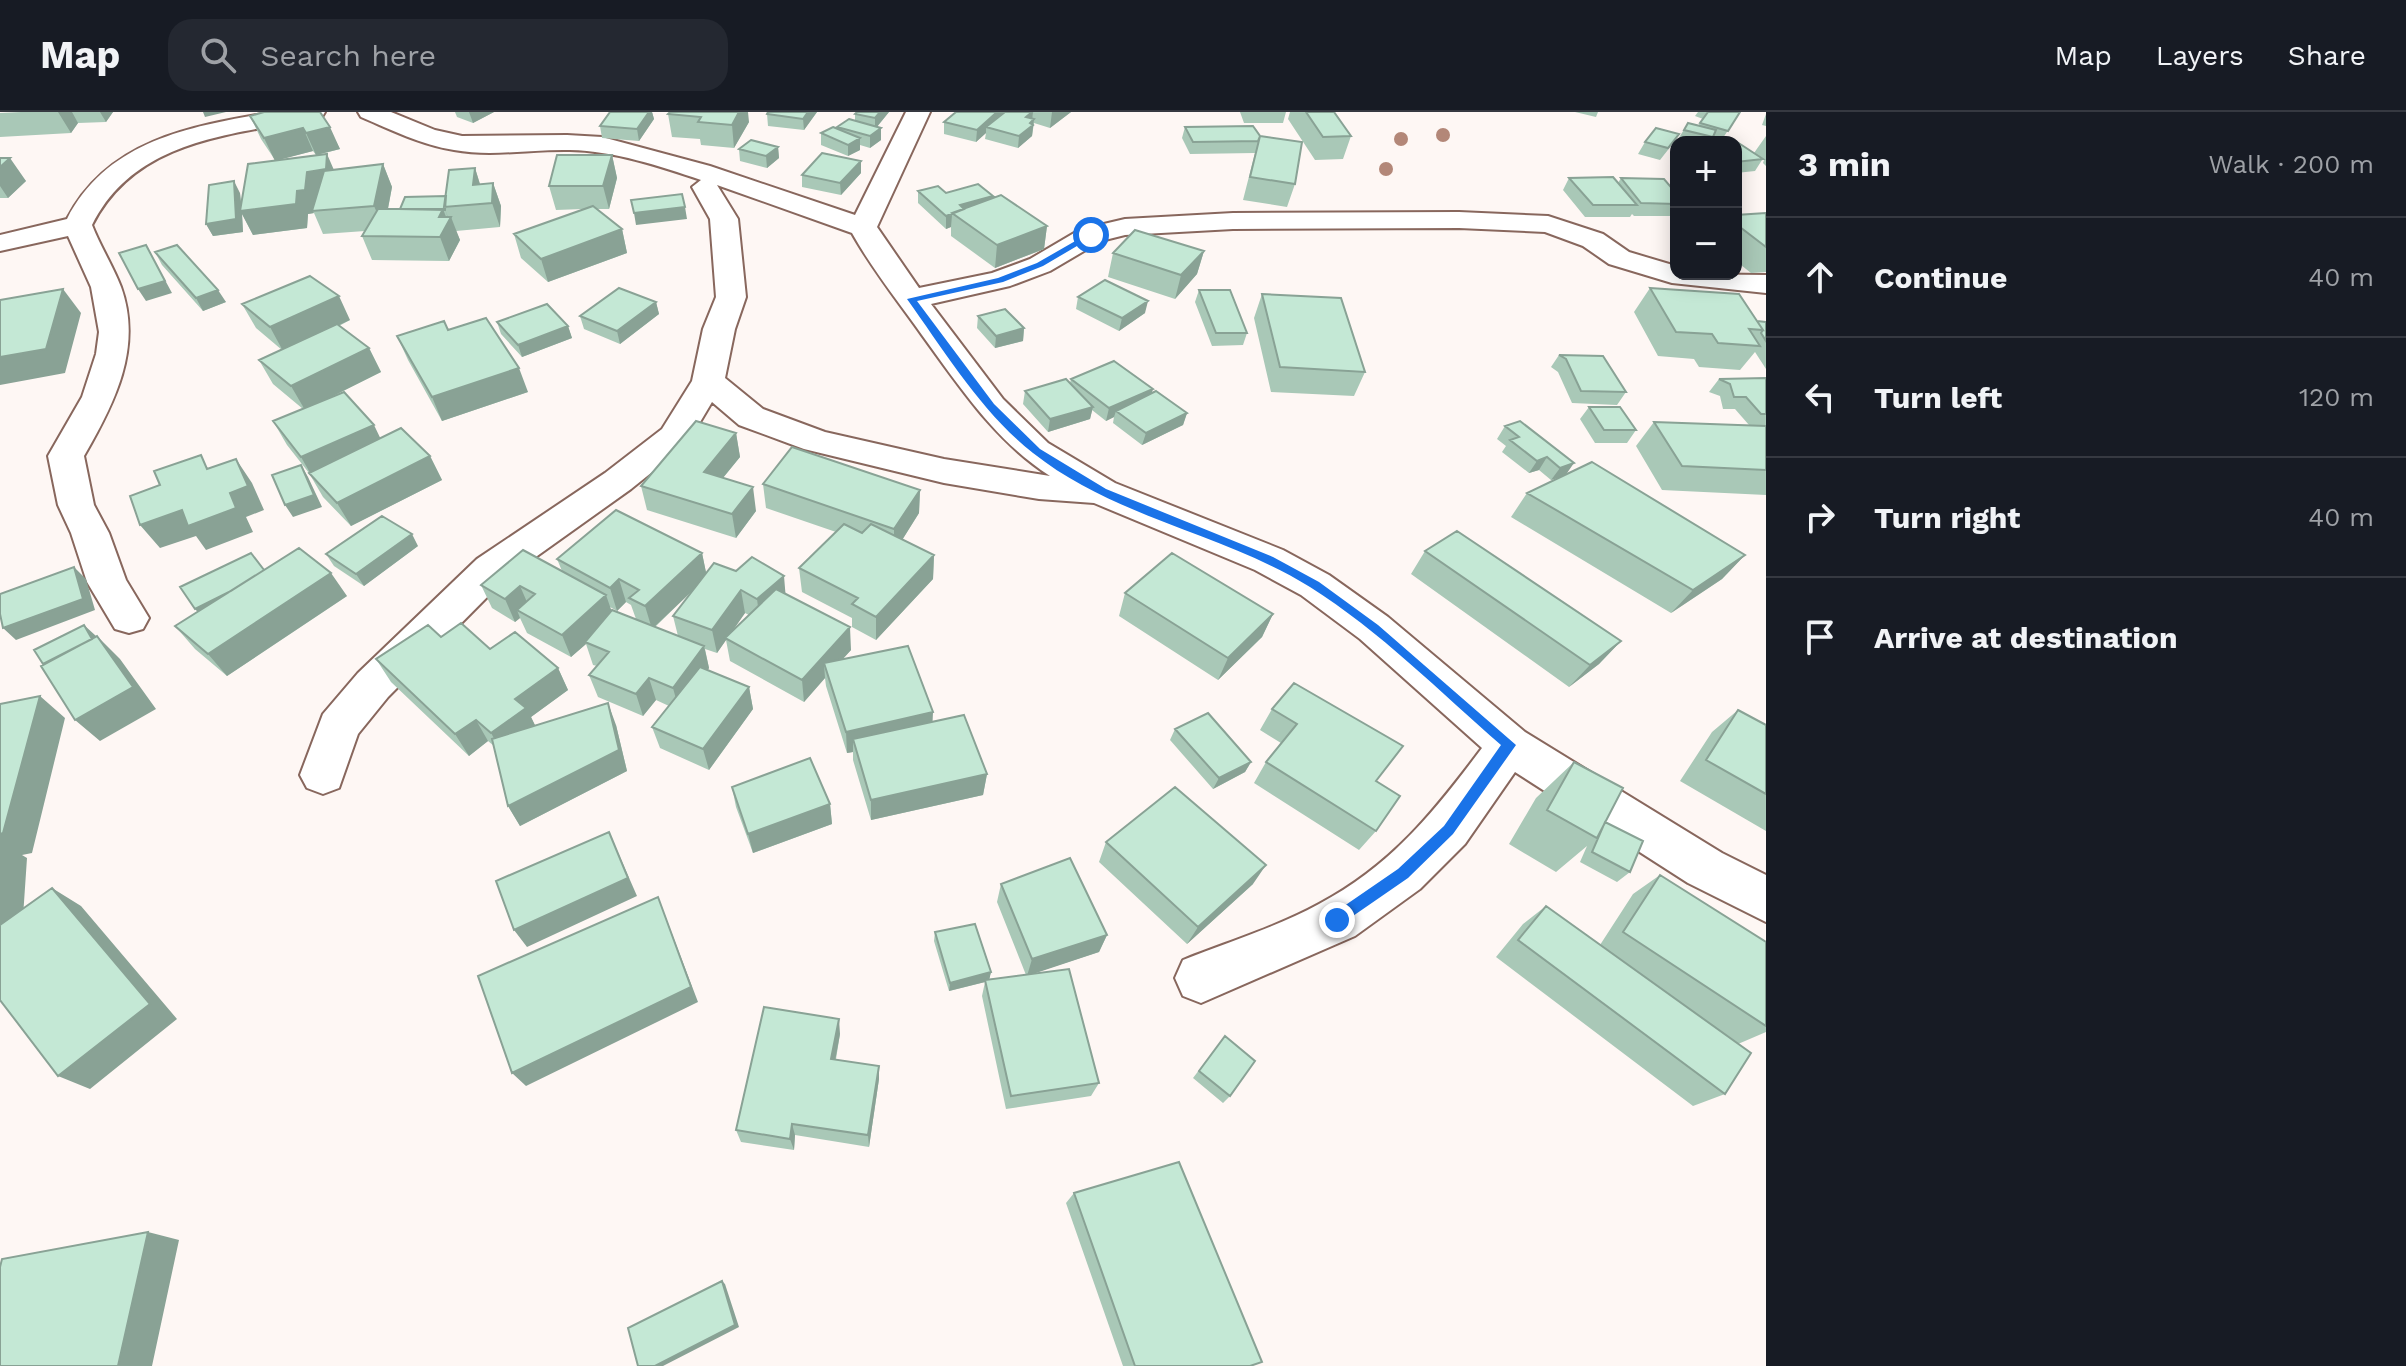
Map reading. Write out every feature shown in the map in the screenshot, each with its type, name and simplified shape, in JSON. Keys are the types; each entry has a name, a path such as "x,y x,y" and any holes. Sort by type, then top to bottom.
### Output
{"street":[{"path":"129,618 107,582 90,533 76,505 66,456 102,391 112,354 112,321 107,289 88,254 78,225 93,197 108,180 122,168 163,146 313,112"},
{"path":"370,112 438,140 460,144 545,141 600,145 714,175 863,227 911,299 991,406 1036,451 1102,492 1269,560 1315,585 1374,628 1509,745 1705,868 1766,900"},
{"path":"863,227 879,200 904,134 918,112"},
{"path":"323,775 338,727 373,685 491,569 618,481 675,436 708,381 719,329 731,297 724,219 705,187"},
{"path":"911,299 1000,280 1040,265 1091,235 1125,227 1233,221 1459,220 1548,224 1593,240 1619,258 1682,277 1766,284"},
{"path":"0,243 78,225"},
{"path":"708,381 751,417 816,441 944,471 1039,487 1102,492"},
{"path":"1201,978 1337,920 1403,874 1448,830 1509,745"}],"building":[{"path":"264,112 320,112 330,127 306,133 303,128 264,138 250,116"},
{"path":"610,112 649,112 637,129 600,126"},
{"path":"739,112 732,125 698,122 701,117 668,114"},
{"path":"768,112 808,112 803,119"},
{"path":"880,112 875,118 855,114"},
{"path":"956,112 997,112 977,130 944,122"},
{"path":"1005,112 1032,112 1026,117 1034,119 1030,123 1033,125 1019,136 986,127"},
{"path":"1306,112 1334,112 1351,136 1323,137"},
{"path":"1708,112 1740,112 1728,131 1700,123"},
{"path":"849,119 881,128 870,136 837,127"},
{"path":"1688,123 1716,130 1713,136 1709,136 1684,130"},
{"path":"1253,126 1260,136 1258,141 1193,142 1185,127"},
{"path":"833,127 860,138 848,145 821,133"},
{"path":"1656,128 1679,134 1670,136 1668,148 1645,142"},
{"path":"1260,136 1302,142 1295,184 1250,177"},
{"path":"751,140 778,147 766,156 739,149"},
{"path":"1742,145 1763,159 1742,161"},
{"path":"822,153 861,161 840,183 802,175"},
{"path":"327,154 326,169 307,172 305,190 297,191 296,204 240,211 248,164"},
{"path":"557,155 612,155 603,186 549,186"},
{"path":"0,158 10,158 0,167"},
{"path":"383,164 374,206 312,211 324,171"},
{"path":"475,168 473,185 493,183 492,203 444,207 449,170"},
{"path":"1613,177 1637,205 1593,205 1569,178"},
{"path":"1621,178 1664,179 1670,186 1670,204 1641,203"},
{"path":"234,181 236,219 206,224 209,185"},
{"path":"978,184 993,196 960,205 964,209 946,216 918,191 938,186 946,193"},
{"path":"682,194 685,207 634,213 631,200"},
{"path":"1001,195 1047,226 997,245 952,213"},
{"path":"446,196 445,210 400,209 405,197"},
{"path":"593,206 622,229 541,259 514,234"},
{"path":"378,209 443,209 439,217 451,217 440,237 362,236"},
{"path":"1766,213 1766,247 1742,229 1742,215"},
{"path":"1135,230 1204,251 1181,275 1113,253"},
{"path":"146,245 165,281 138,289 119,253"},
{"path":"177,245 218,290 196,298 155,252"},
{"path":"310,276 339,296 270,327 242,304"},
{"path":"1105,280 1148,301 1122,318 1078,297"},
{"path":"619,288 656,302 617,331 580,316"},
{"path":"1650,288 1739,294 1763,330 1749,329 1760,346 1718,343 1712,334 1676,332"},
{"path":"63,289 46,349 0,357 0,300"},
{"path":"1199,290 1230,290 1247,333 1216,333"},
{"path":"1262,294 1341,298 1365,372 1280,367"},
{"path":"547,304 568,326 518,345 497,322"},
{"path":"1005,309 1024,328 996,336 978,316"},
{"path":"486,318 519,368 432,397 397,336 444,321 448,330"},
{"path":"1757,321 1766,322 1766,341 1761,333 1763,330"},
{"path":"337,324 369,348 291,386 259,360"},
{"path":"1559,355 1603,356 1626,392 1581,391 1566,359"},
{"path":"1114,361 1153,389 1109,408 1071,379"},
{"path":"1766,378 1766,414 1761,414 1746,397 1734,397 1730,384 1719,379"},
{"path":"1066,379 1093,407 1050,419 1025,391"},
{"path":"1156,391 1187,413 1146,433 1116,411"},
{"path":"344,392 374,425 301,457 273,421"},
{"path":"1589,407 1620,407 1636,430 1604,430"},
{"path":"696,421 736,433 704,472 753,487 732,514 641,486"},
{"path":"1520,421 1574,463 1560,468 1547,457 1537,461 1510,440 1519,437 1505,426"},
{"path":"1654,422 1766,426 1766,470 1682,466"},
{"path":"401,428 430,456 337,503 309,473"},
{"path":"792,447 920,490 894,529 763,484"},
{"path":"201,455 207,469 236,459 248,486 230,493 236,508 188,526 182,510 140,525 130,496 160,485 154,471"},
{"path":"1592,462 1745,555 1693,590 1527,493"},
{"path":"301,465 314,495 285,505 272,475"},
{"path":"616,510 702,553 645,606 629,598 639,590 619,579 610,588 557,559"},
{"path":"382,516 412,534 356,574 326,554"},
{"path":"844,524 862,533 871,524 934,555 876,617 852,604 858,598 799,568"},
{"path":"1457,531 1621,641 1590,665 1425,551"},
{"path":"299,548 331,573 208,654 175,626"},
{"path":"523,550 606,595 562,635 517,610 535,594 520,586 505,599 481,585"},
{"path":"251,553 264,570 195,609 180,587"},
{"path":"1172,553 1273,614 1228,658 1125,593"},
{"path":"752,557 784,576 757,599 741,590 712,630 673,616 714,563 736,571"},
{"path":"74,567 83,599 3,628 0,594"},
{"path":"776,589 850,627 802,680 725,638"},
{"path":"612,610 704,646 673,688 649,678 636,694 589,675 609,652 585,642"},
{"path":"461,623 490,649 515,632 558,668 515,699 526,708 491,733 476,720 455,734 376,659 428,625 441,637"},
{"path":"84,625 92,639 43,664 34,650"},
{"path":"97,636 133,687 75,720 41,666"},
{"path":"908,646 933,712 846,732 824,663"},
{"path":"700,667 749,687 703,749 652,727"},
{"path":"1294,683 1403,746 1376,781 1400,796 1376,831 1266,762 1297,724 1272,709"},
{"path":"40,696 3,833 0,834 0,704"},
{"path":"608,703 619,750 508,806 492,739"},
{"path":"1738,710 1766,725 1766,794 1706,760"},
{"path":"1208,713 1251,762 1219,778 1175,729"},
{"path":"964,715 987,774 871,800 853,739"},
{"path":"810,758 830,804 748,834 732,787"},
{"path":"1574,762 1623,788 1597,838 1547,810"},
{"path":"1175,787 1266,865 1198,927 1106,842"},
{"path":"1605,822 1643,841 1630,872 1592,852"},
{"path":"609,832 628,878 514,930 496,881"},
{"path":"1070,858 1107,935 1032,959 1001,884"},
{"path":"1660,875 1766,942 1766,1026 1623,932"},
{"path":"52,888 150,1004 58,1076 0,1000 0,925"},
{"path":"658,897 691,987 512,1073 478,976"},
{"path":"1546,906 1751,1053 1725,1094 1518,940"},
{"path":"975,924 991,972 950,983 935,932"},
{"path":"1069,969 1099,1083 1011,1096 985,980"},
{"path":"764,1007 839,1019 831,1059 879,1066 868,1135 792,1124 790,1139 736,1130"},
{"path":"1225,1036 1255,1061 1230,1096 1199,1071"},
{"path":"1179,1162 1262,1362 1250,1366 1135,1366 1074,1193"},
{"path":"148,1232 118,1366 0,1366 2,1259"},
{"path":"722,1281 735,1325 655,1366 638,1366 628,1328"}],"route":[{"path":"1091,235 1040,265 1000,280 911,299 991,406 1036,451 1102,492 1269,560 1315,585 1374,628 1509,745 1448,830 1403,874 1337,920"}]}
